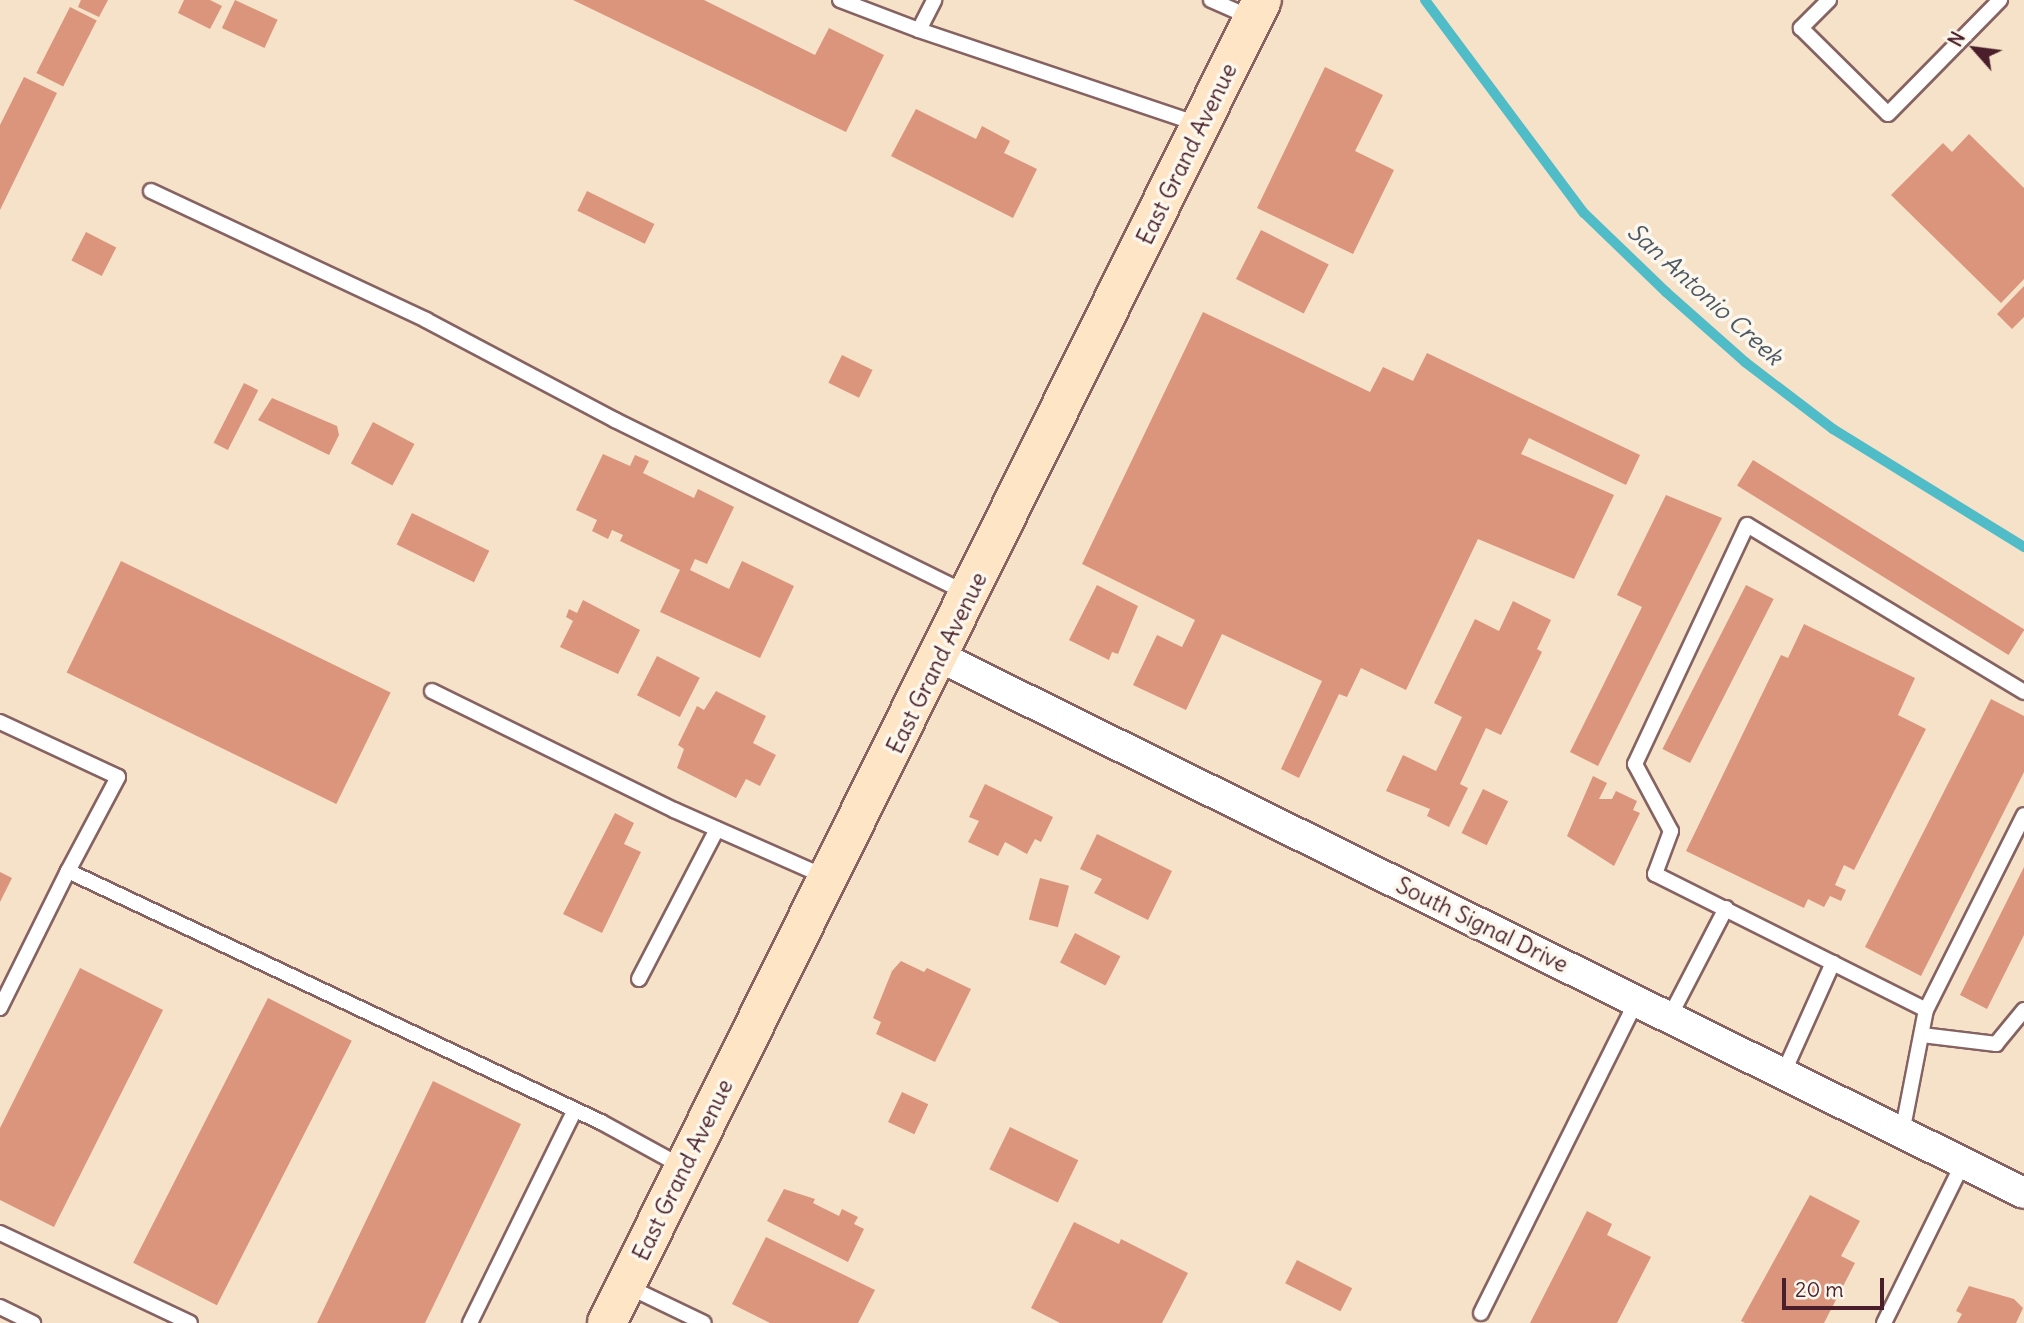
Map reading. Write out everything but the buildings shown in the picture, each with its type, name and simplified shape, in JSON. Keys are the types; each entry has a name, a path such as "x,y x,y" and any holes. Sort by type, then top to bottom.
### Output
{"street":[{"name":"East Grand Avenue","path":"607,1323 940,657 1258,9"},
{"name":"South Signal Drive","path":"940,657 2024,1193"}],"lane":[{"path":"840,0 919,30 1201,125"},
{"path":"919,30 934,0"},
{"path":"1211,0 1258,9"},
{"path":"1829,0 1801,28 1888,114 2000,0"},
{"path":"151,191 426,320 615,420 970,596"},
{"path":"1926,1010 1656,873 1671,831 1635,764 1747,525 2024,692"},
{"path":"432,691 716,829 829,878"},
{"path":"0,722 118,777 0,1008"},
{"path":"1902,1133 1926,1010 2024,815"},
{"path":"639,979 716,829"},
{"path":"68,871 575,1110 684,1168"},
{"path":"1670,1018 1726,908"},
{"path":"1783,1074 1833,963"},
{"path":"1481,1313 1636,1002"},
{"path":"1922,1035 1996,1044 2024,1010"},
{"path":"470,1323 575,1110"},
{"path":"1884,1323 1963,1163"},
{"path":"0,1233 190,1323"},
{"path":"625,1285 704,1323"},
{"path":"0,1307 33,1323"}],"waterway":[{"name":"San Antonio Creek","path":"1425,0 1584,213 1666,292 1745,362 1833,429 2024,547"}]}
